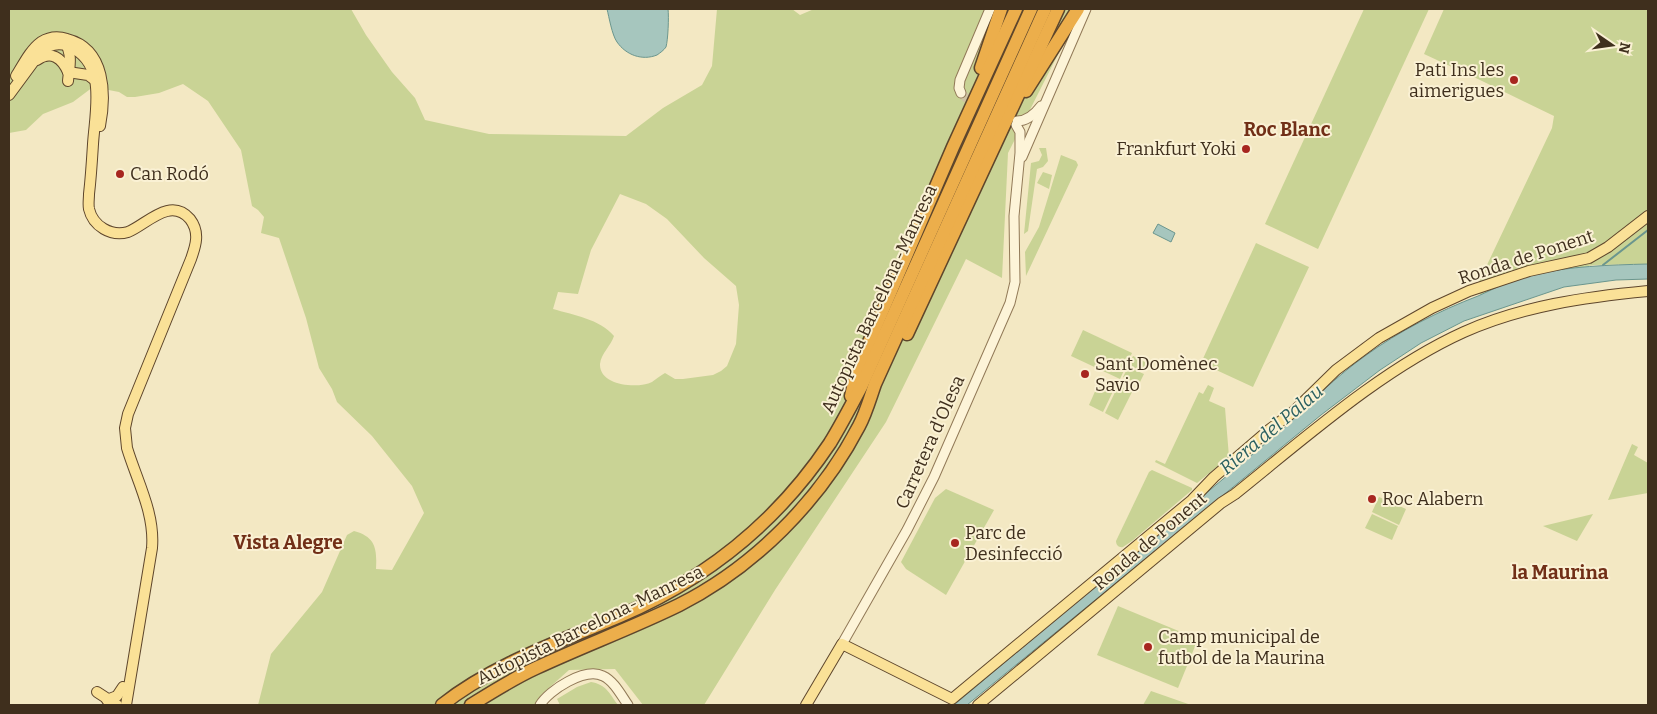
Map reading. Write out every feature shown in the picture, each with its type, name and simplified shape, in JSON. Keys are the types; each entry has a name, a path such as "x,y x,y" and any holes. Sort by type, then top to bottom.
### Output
{"highway":[{"path":"953,147 955,135 1001,9"},
{"path":"848,413 857,370 953,147 1016,9"},
{"name":"Autopista Barcelona-Manresa","path":"442,705 471,685 525,656 662,596 715,564 772,514 797,488 830,443 848,413 890,325 1031,9"},
{"name":"Autopista Barcelona-Manresa","path":"471,705 535,668 618,633 680,604 712,586 747,561 786,526 813,495 838,461 860,425 875,384 1045,9"},
{"path":"860,425 884,383 1013,121 1058,9"},
{"path":"1013,121 1015,110 1078,9"}],"main road":[{"path":"9,87 26,60 41,42 58,37 76,42 93,57 99,81 103,113 92,164 89,194 89,210 96,224 113,233 127,232 160,213 172,211 186,216 196,232 195,246 191,259 134,397 126,422 128,448 153,530 152,548 126,705"},
{"path":"41,42 62,41 78,52 95,69 99,81"},
{"path":"9,95 46,47 59,44 68,46"},
{"path":"68,46 70,60 68,74"},
{"path":"31,66 42,57 50,55 63,61 68,74"},
{"path":"68,74 78,64 89,65"},
{"path":"68,74 80,74 99,81"},
{"name":"Ronda de Ponent","path":"842,644 952,699 1185,506 1214,477 1270,429 1292,413 1336,370 1363,349 1398,326 1469,291 1530,271 1589,258 1608,247 1648,216"},
{"name":"Ronda de Ponent","path":"978,705 1221,503 1371,388 1414,359 1458,335 1503,318 1579,298 1648,292"},
{"path":"106,702 119,705 135,629 139,624"},
{"name":"Carretera d'Olesa","path":"806,705 842,644"},
{"path":"106,702 117,696 124,687"}],"street":[{"path":"961,93 959,88 960,80 990,9"},
{"path":"1018,172 1025,150 1086,9"},
{"path":"1013,121 1021,121 1032,115 1047,98"},
{"path":"1013,121 1020,132 1018,172"},
{"name":"Carretera d'Olesa","path":"842,644 907,530 930,484 1010,303 1015,282 1014,216 1018,172"},
{"path":"540,705 547,695 560,687 583,676 592,674 603,676 611,682 628,705"}],"green space":[{"path":"9,9 351,9 366,35 392,72 415,98 425,120 489,134 626,136 663,108 702,85 712,66 717,9 792,9 800,15 814,9 1081,9 1008,153 1002,278 966,259 886,422 775,590 704,705 643,705 615,669 569,670 541,695 535,705 258,705 271,654 322,592 347,535 354,531 371,540 376,555 376,569 392,570 424,513 412,486 372,436 337,402 332,389 319,368 306,318 279,238 261,233 264,217 252,206 241,150 208,101 183,84 159,93 135,97 127,97 119,92 93,87 73,102 43,114 26,130 9,133","holes":["620,194 646,204 667,219 704,258 736,286 739,305 736,344 727,366 713,375 675,379 665,373 652,382 638,385 620,384 612,381 601,371 600,364 602,356 614,336 601,325 553,309 558,292 578,294 591,250"]},
{"path":"1364,9 1429,9 1318,249 1265,224"},
{"path":"1444,9 1648,9 1648,264 1593,265 1509,282 1480,295 1477,286 1552,128 1554,116 1424,54"},
{"path":"1039,148 1046,148 1048,161 1043,167 1037,169 1028,231 1024,234 1031,163 1039,161 1042,155"},
{"path":"1061,155 1076,161 1078,165 1026,276 1025,252 1039,227"},
{"path":"1043,172 1052,175 1049,189 1037,183"},
{"path":"1256,243 1309,267 1253,387 1201,363"},
{"path":"1083,330 1132,353 1120,379 1071,356"},
{"path":"1133,356 1149,364 1144,372 1129,365"},
{"path":"1128,367 1144,374 1139,384 1123,377"},
{"path":"1101,378 1116,385 1103,412 1089,405"},
{"path":"1208,385 1214,388 1209,401 1225,408 1229,457 1197,483 1155,462 1156,460 1165,464 1199,392 1203,394"},
{"path":"1118,386 1132,392 1118,420 1105,413"},
{"path":"1632,444 1638,447 1634,455 1648,463 1648,493 1608,500"},
{"path":"1152,470 1192,488 1192,490 1132,541 1123,547 1119,547 1116,541 1149,472"},
{"path":"946,489 994,510 946,595 906,569 901,562 935,498"},
{"path":"1379,497 1406,509 1399,525 1372,512"},
{"path":"1372,514 1398,526 1392,540 1365,528"},
{"path":"1593,514 1577,541 1543,526"},
{"name":"Camp municipal de futbol de la Maurina","path":"1118,606 1198,639 1178,688 1097,655"},
{"path":"591,682 604,687 618,705 560,705 557,699 577,687"},
{"path":"1151,691 1191,705 1143,705"}],"water":[{"path":"607,9 668,9 666,47 657,55 651,57 635,56 625,50 615,39"},
{"path":"1158,224 1175,233 1171,242 1153,233"},
{"name":"Riera del Palau","path":"1648,264 1648,279 1616,280 1564,287 1464,321 1421,343 1380,370 1321,415 967,705 954,705 1285,427 1344,372 1392,338 1449,308 1524,277 1575,268"}],"waterway":[{"path":"1603,265 1648,230"}],"tunnel":[{"path":"961,93 969,101 991,111"}],"place":[{"name":"Pati Ins les aimerigues","path":"1514,80"},
{"name":"Frankfurt Yoki","path":"1246,149"},
{"name":"Can Rodó","path":"120,174"},
{"name":"Sant Domènec Savio","path":"1085,374"},
{"name":"Roc Alabern","path":"1372,499"},
{"name":"Parc de Desinfecció","path":"955,543"},
{"name":"Camp municipal de futbol de la Maurina","path":"1148,647"}],"district":[{"name":"Roc Blanc","path":"1287,129"},
{"name":"Vista Alegre","path":"288,542"},
{"name":"la Maurina","path":"1560,572"}]}
